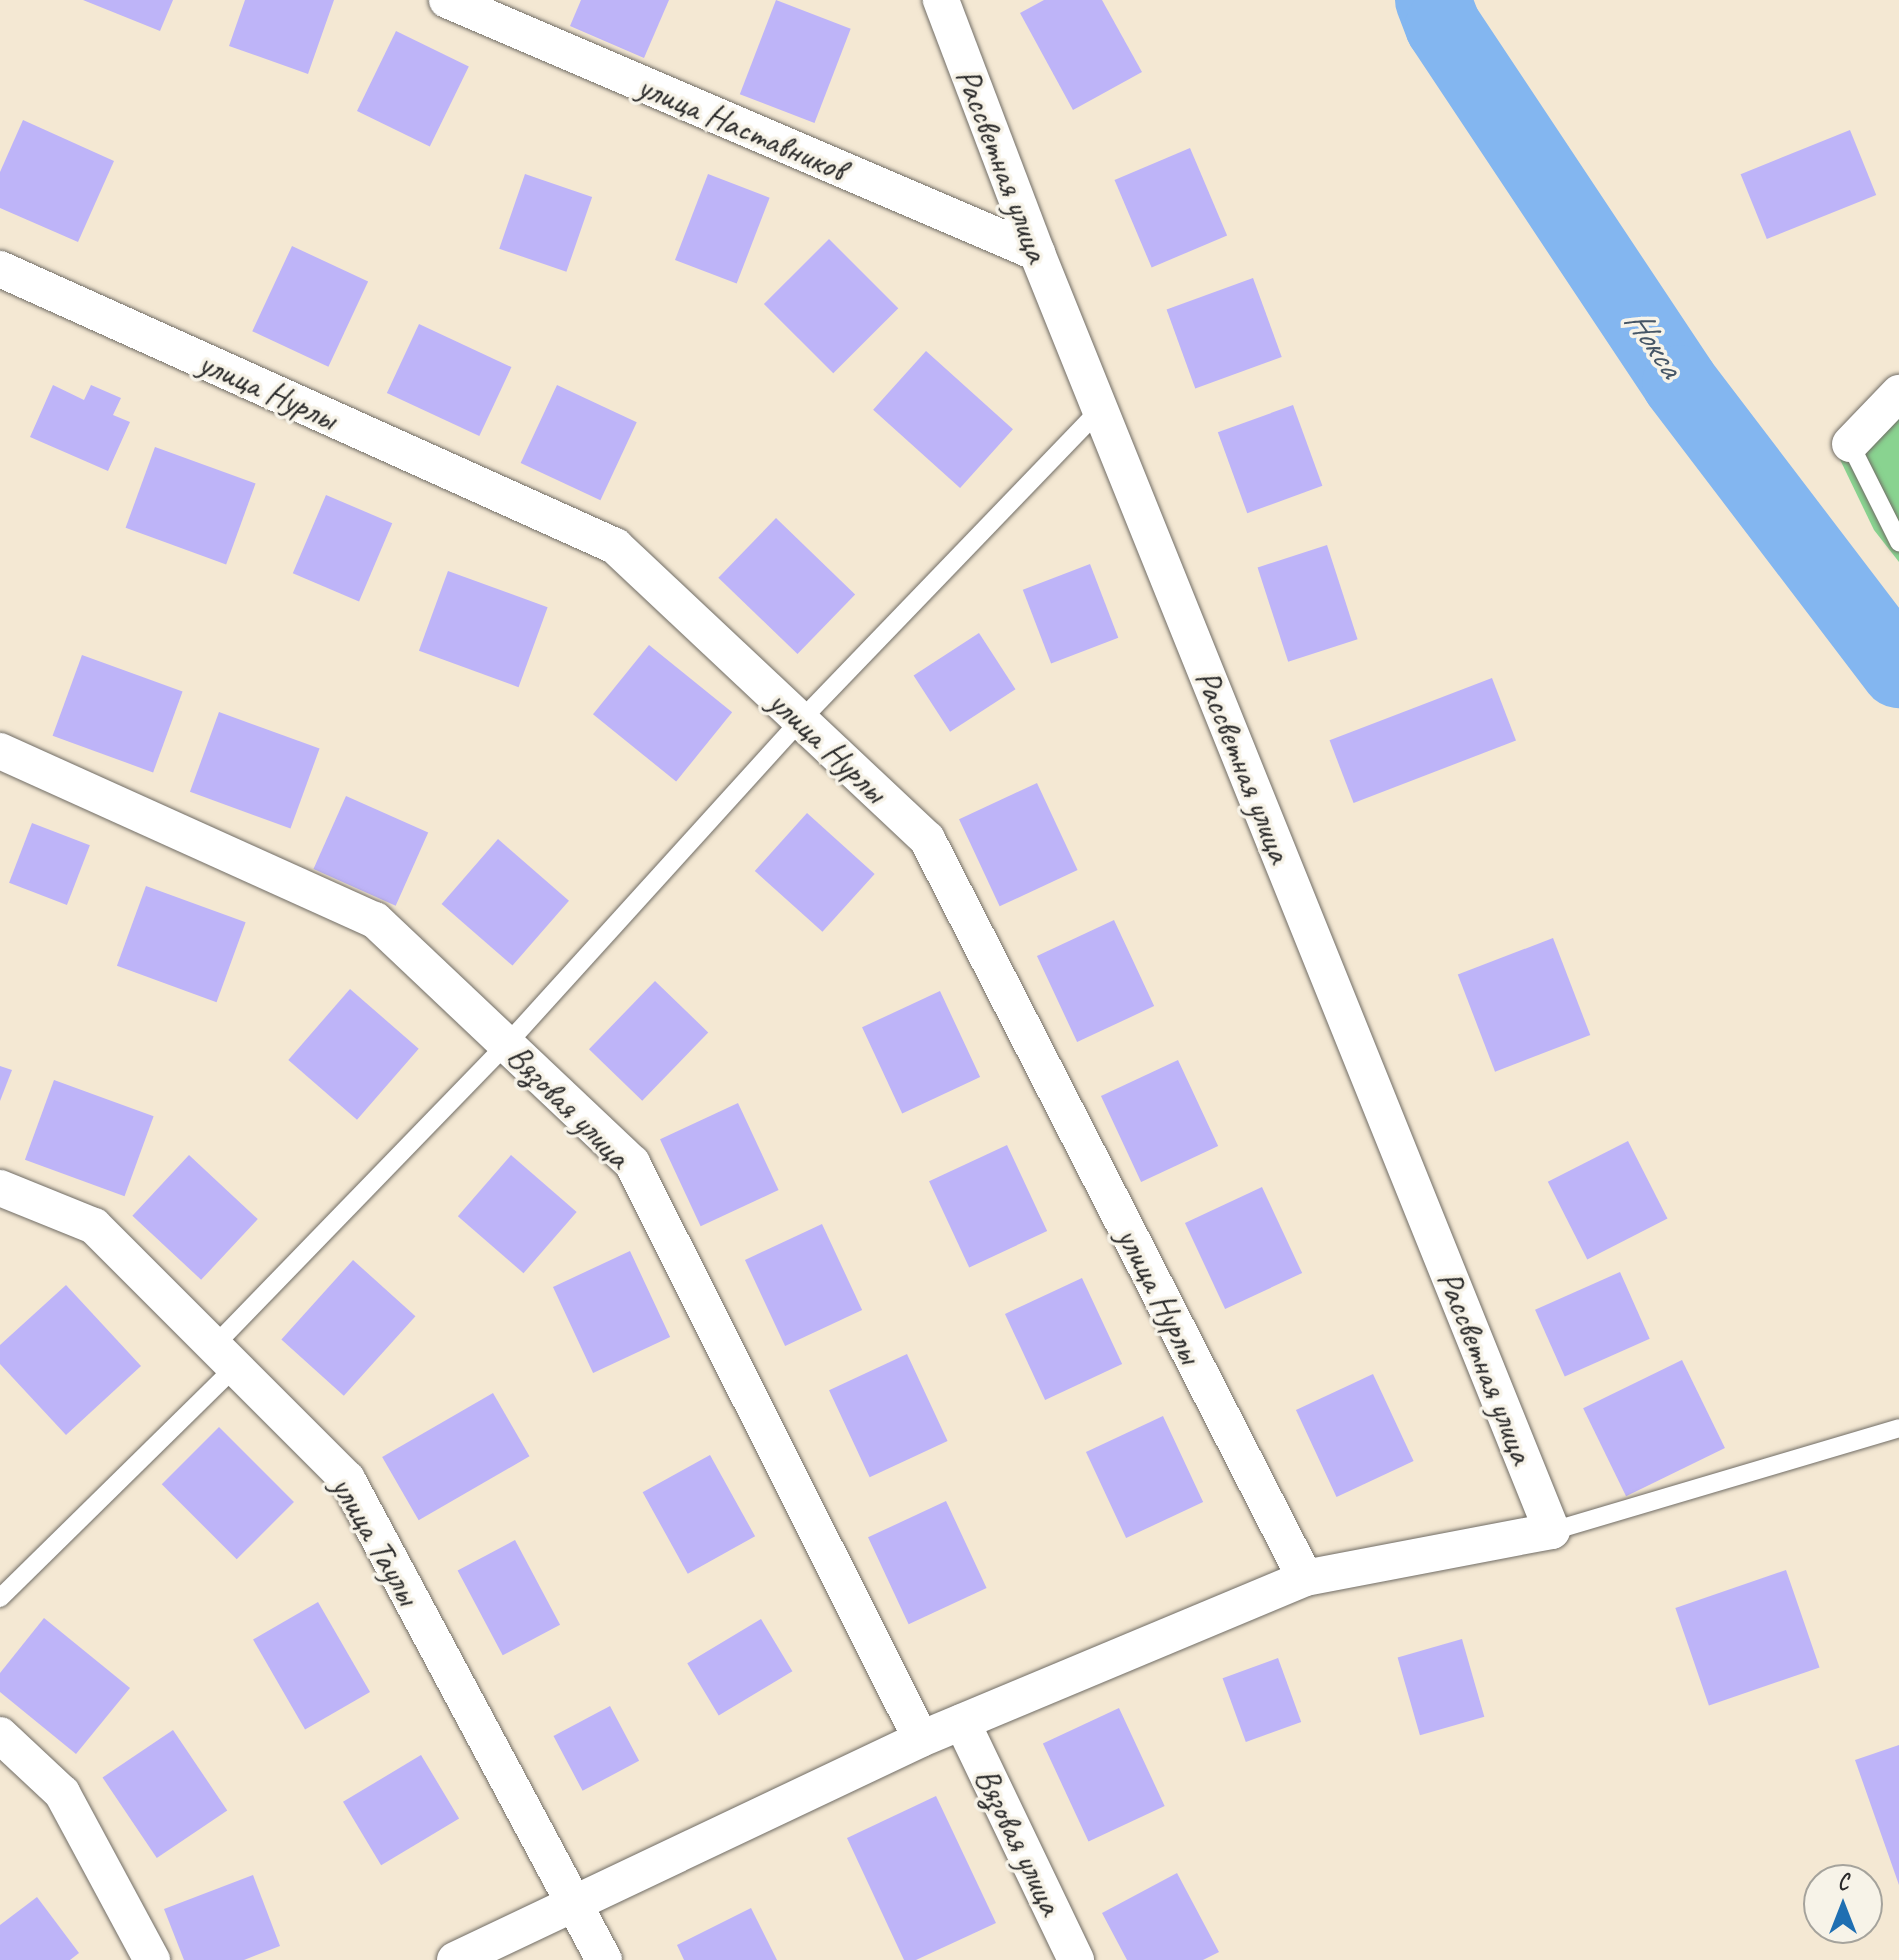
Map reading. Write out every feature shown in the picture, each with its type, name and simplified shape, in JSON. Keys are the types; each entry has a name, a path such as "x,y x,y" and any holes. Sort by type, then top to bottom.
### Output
{"street":[{"name":"улица Наставников","path":"447,0 1037,253"},
{"name":"Рассветная улица","path":"941,0 1099,410 1552,1531"},
{"name":"улица Нурлы","path":"0,269 615,546 927,839 1305,1578"},
{"path":"1850,444 1899,393"},
{"name":"Вязовая улица","path":"0,751 375,920 632,1163 921,1739"},
{"name":"улица Таулы","path":"0,1188 94,1226 347,1479 604,1960"},
{"path":"455,1960 921,1739 1305,1578 1552,1531"},
{"name":"Вязовая улица","path":"962,1722 1076,1960"},
{"path":"0,1735 62,1793 152,1960"}],"lane":[{"path":"0,1598 801,720 1099,410"},
{"path":"1850,444 1899,542"},
{"path":"1552,1531 1899,1428"}],"green space":[{"path":"1899,377 1899,562 1874,530 1833,445"}],"building":[{"path":"83,0 173,0 160,31"},
{"path":"245,0 334,0 308,74 229,46"},
{"path":"581,0 669,0 644,58 570,26"},
{"path":"776,0 851,29 814,123 740,94"},
{"path":"1044,0 1102,0 1142,72 1073,110 1020,13"},
{"path":"396,31 469,67 430,147 357,111"},
{"path":"23,120 114,161 78,242 0,208 0,172"},
{"path":"1850,130 1876,195 1767,239 1741,174"},
{"path":"1190,148 1227,235 1152,267 1115,180"},
{"path":"525,174 592,197 566,272 499,249"},
{"path":"708,174 770,198 737,284 675,260"},
{"path":"829,239 898,308 833,373 764,304"},
{"path":"292,246 368,281 328,367 252,331"},
{"path":"1253,278 1282,357 1195,388 1167,309"},
{"path":"419,324 511,367 479,436 387,393"},
{"path":"926,351 1013,429 960,488 873,410"},
{"path":"53,385 84,400 91,385 121,398 113,415 130,422 108,471 30,437"},
{"path":"557,385 637,422 600,500 521,463"},
{"path":"1293,405 1322,486 1247,513 1218,432"},
{"path":"155,447 256,484 226,564 126,528"},
{"path":"326,495 392,523 359,601 293,573"},
{"path":"776,518 855,594 797,654 718,578"},
{"path":"1327,545 1358,639 1288,662 1258,568"},
{"path":"1090,564 1118,638 1051,664 1023,590"},
{"path":"448,571 548,607 519,687 419,651"},
{"path":"979,633 1015,689 950,732 914,675"},
{"path":"649,645 732,712 676,782 593,714"},
{"path":"82,655 183,692 153,772 53,736"},
{"path":"1492,678 1516,741 1354,803 1330,740"},
{"path":"219,712 320,749 290,828 190,792"},
{"path":"1037,783 1078,870 1000,906 959,819"},
{"path":"346,796 428,833 396,906 313,869"},
{"path":"807,813 875,874 822,932 755,871"},
{"path":"32,823 90,845 67,905 9,883"},
{"path":"498,839 569,901 513,966 442,904"},
{"path":"146,886 246,922 217,1002 117,966"},
{"path":"1114,920 1154,1006 1077,1042 1037,956"},
{"path":"1553,938 1590,1035 1495,1072 1458,975"},
{"path":"655,981 708,1032 642,1101 589,1049"},
{"path":"350,989 419,1049 357,1120 288,1060"},
{"path":"940,991 980,1077 902,1113 862,1027"},
{"path":"1178,1060 1218,1146 1141,1182 1101,1096"},
{"path":"0,1066 12,1070 0,1101"},
{"path":"54,1080 154,1116 125,1196 25,1160"},
{"path":"738,1103 779,1190 701,1226 660,1139"},
{"path":"1628,1141 1667,1219 1587,1259 1548,1182"},
{"path":"1007,1145 1047,1231 969,1267 929,1181"},
{"path":"189,1155 258,1219 201,1280 132,1216"},
{"path":"511,1155 577,1212 524,1273 458,1216"},
{"path":"1262,1187 1302,1273 1225,1309 1185,1223"},
{"path":"822,1224 862,1310 785,1346 745,1260"},
{"path":"630,1251 670,1337 593,1373 553,1287"},
{"path":"353,1260 415,1316 344,1396 281,1340"},
{"path":"1620,1272 1650,1339 1565,1377 1535,1310"},
{"path":"1082,1278 1122,1364 1045,1400 1005,1314"},
{"path":"66,1285 141,1366 66,1435 0,1364 0,1345"},
{"path":"907,1354 948,1441 870,1477 829,1390"},
{"path":"1682,1360 1725,1448 1626,1496 1583,1408"},
{"path":"1373,1374 1414,1461 1337,1497 1296,1410"},
{"path":"493,1393 530,1456 419,1520 382,1457"},
{"path":"1163,1416 1203,1502 1126,1538 1086,1452"},
{"path":"219,1427 294,1502 237,1559 162,1484"},
{"path":"710,1455 755,1536 688,1574 643,1492"},
{"path":"946,1501 987,1588 909,1624 868,1537"},
{"path":"515,1540 560,1625 503,1655 458,1571"},
{"path":"1786,1570 1820,1667 1709,1705 1675,1608"},
{"path":"318,1602 370,1692 305,1730 253,1639"},
{"path":"44,1618 130,1688 76,1754 0,1692 0,1673"},
{"path":"761,1619 792,1671 719,1716 687,1663"},
{"path":"1462,1639 1484,1717 1420,1735 1398,1657"},
{"path":"1278,1658 1301,1722 1246,1742 1223,1678"},
{"path":"610,1706 639,1761 583,1791 553,1736"},
{"path":"1119,1708 1165,1806 1089,1841 1043,1743"},
{"path":"173,1730 227,1810 157,1858 103,1778"},
{"path":"1899,1745 1899,1885 1855,1760"},
{"path":"421,1755 459,1818 381,1865 343,1802"},
{"path":"936,1796 996,1923 916,1960 904,1960 847,1838"},
{"path":"1177,1873 1219,1952 1203,1960 1127,1960 1102,1913"},
{"path":"253,1875 280,1946 244,1960 184,1960 164,1909"},
{"path":"37,1897 79,1953 70,1960 0,1960 0,1925"},
{"path":"751,1908 777,1960 684,1960 677,1945"}],"waterway":[{"name":"Нокса","path":"1433,0 1443,26 1680,383 1899,670"}]}
